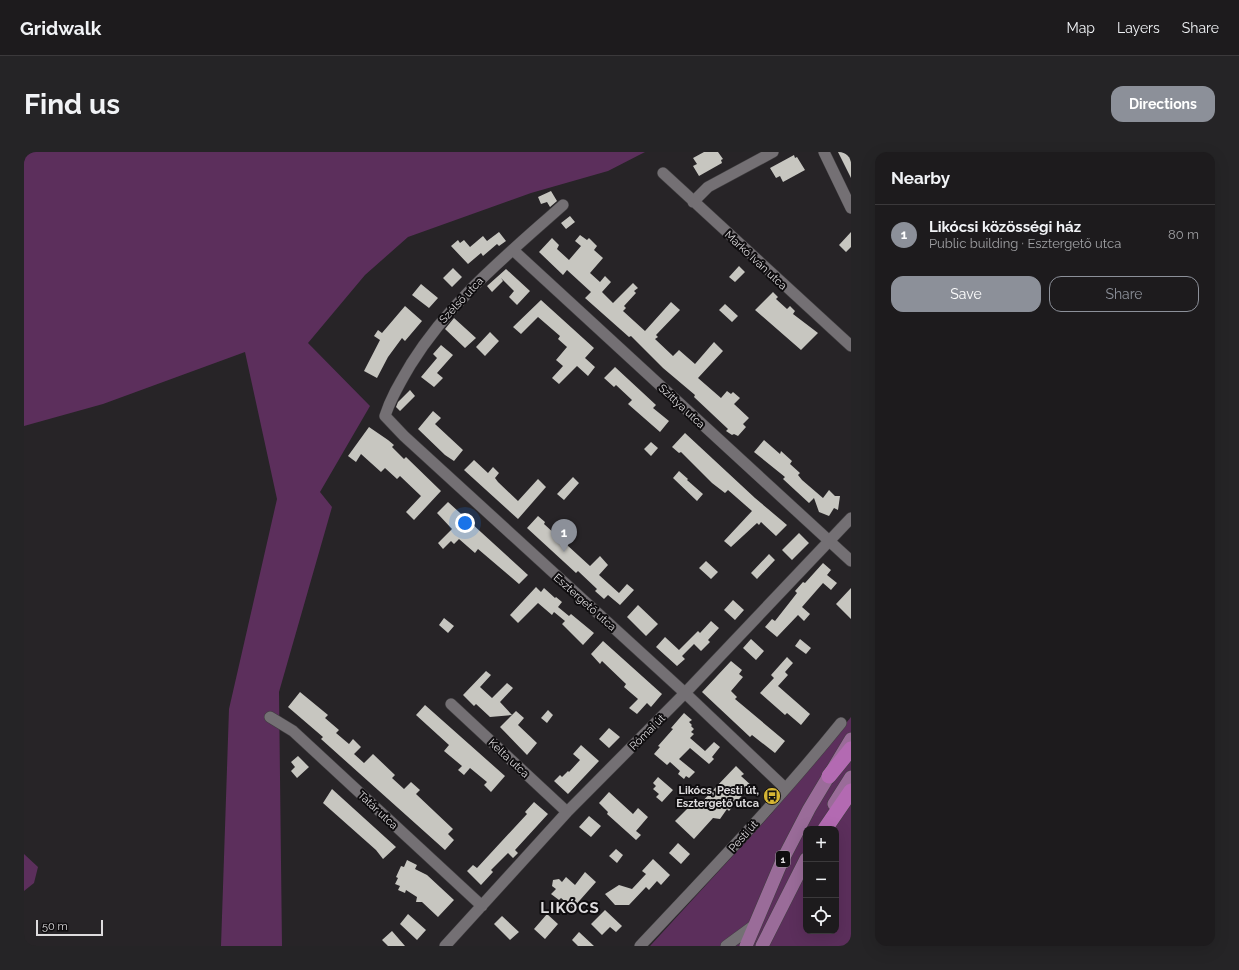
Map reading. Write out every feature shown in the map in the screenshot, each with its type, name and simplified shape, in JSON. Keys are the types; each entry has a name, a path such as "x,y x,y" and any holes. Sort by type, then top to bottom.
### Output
{"highway":[{"path":"829,776 851,749"},
{"path":"827,826 851,791"}],"main road":[{"name":"1","path":"746,946 782,861 809,809 851,739"},
{"path":"823,826 851,777"},
{"name":"1","path":"762,946 804,862"}],"street":[{"path":"693,202 708,187 772,152"},
{"path":"824,152 851,208"},
{"name":"Markó Iván utca","path":"662,173 851,346"},
{"name":"Szélső utca","path":"385,416 390,400 440,321 487,272 563,205"},
{"name":"Szittya utca","path":"513,250 851,561"},
{"name":"Esztergető utca","path":"385,416 404,436 685,693 785,788"},
{"name":"Római út","path":"445,946 567,812 685,693 830,542 851,518"},
{"name":"Kelta utca","path":"451,704 567,812"},
{"name":"Tatár utca","path":"270,717 293,731 482,906"},
{"name":"Pesti út","path":"640,946 754,824 799,774 841,723"},
{"path":"726,946 756,924"}],"shaded area":[{"path":"24,152 645,152 608,171 531,193 408,237 365,275 308,343 370,406 320,492 332,507 279,692 282,946 221,946 229,709 277,499 245,352 103,404 24,426"},
{"path":"851,717 851,946 650,946 771,814"},
{"path":"24,854 38,867 34,883 24,891"}],"building":[{"path":"704,152 718,152 723,159 721,160 722,163 699,176 693,166 697,164 693,158"},
{"path":"838,152 851,152 851,178"},
{"path":"794,155 795,158 797,157 805,170 783,182 780,176 776,178 770,168"},
{"path":"551,191 557,201 550,207 547,202 541,204 538,197"},
{"path":"570,216 575,222 566,229 561,223"},
{"path":"499,232 506,241 499,246 497,244 483,256 481,253 468,264 451,246 458,240 460,243 464,240 470,247 483,236 487,241"},
{"path":"851,232 851,247 846,252 839,245"},
{"path":"580,235 587,240 589,238 597,246 594,250 603,258 590,273 600,282 605,276 611,282 602,292 613,303 633,283 638,288 634,291 636,293 624,306 626,308 623,311 645,331 671,302 680,310 656,335 658,337 655,339 673,356 679,350 695,364 714,342 723,351 698,378 721,398 727,391 731,394 733,392 740,398 734,404 749,418 743,424 746,427 738,436 734,434 732,435 726,431 728,429 694,397 695,395 663,368 631,336 629,337 585,298 591,292 567,270 563,275 539,252 552,238 559,245 557,249 569,260 581,246 575,241"},
{"path":"739,266 745,272 735,282 729,277"},
{"path":"453,268 462,277 452,287 443,278"},
{"path":"506,269 530,291 517,305 509,297 514,291 501,278 503,281 492,292 487,286"},
{"path":"421,284 438,298 429,308 412,295"},
{"path":"773,292 778,297 776,299 787,309 790,306 795,311 793,314 818,333 801,350 755,310"},
{"path":"541,300 594,348 585,358 595,367 588,376 577,366 559,384 552,378 563,366 556,360 567,347 558,339 560,336 538,317 521,334 513,327"},
{"path":"725,304 738,316 732,322 719,310"},
{"path":"405,306 422,321 405,341 402,338 388,357 377,378 364,371 380,340 374,336 378,330 382,333"},
{"path":"454,318 476,338 465,348 445,329"},
{"path":"490,332 499,341 485,356 476,347"},
{"path":"441,345 453,355 437,373 443,378 434,387 421,377 437,358 433,354"},
{"path":"615,367 656,405 653,408 669,421 660,432 628,404 632,400 616,385 614,387 604,378"},
{"path":"410,390 415,396 400,411 396,407 398,402"},
{"path":"433,411 441,418 435,424 463,450 454,461 445,455 418,429"},
{"path":"369,427 394,445 392,447 404,459 406,457 441,491 414,520 406,512 421,496 400,476 397,479 385,468 381,472 361,454 356,462 348,456"},
{"path":"685,433 755,498 787,525 776,536 761,522 759,525 757,523 731,547 724,541 752,511 728,490 725,493 712,483 681,452 679,453 672,447"},
{"path":"764,440 780,454 781,451 792,461 790,464 800,473 798,475 802,480 823,498 829,490 835,496 840,496 838,510 834,508 829,516 819,512 814,498 809,503 783,479 785,477 754,452"},
{"path":"651,442 658,448 651,456 644,449"},
{"path":"474,460 488,473 493,467 499,473 495,478 518,501 538,479 546,487 518,519 464,470"},
{"path":"679,471 703,494 697,501 673,478"},
{"path":"573,477 579,483 564,500 557,494"},
{"path":"448,502 528,575 519,584 478,549 475,553 459,539 454,544 451,541 443,549 438,543 452,529 437,513"},
{"path":"538,516 545,522 544,524 590,566 600,556 608,565 599,575 619,593 627,584 634,590 620,605 608,595 604,599 595,591 597,589 578,571 576,573 527,528"},
{"path":"799,533 809,543 792,560 782,550"},
{"path":"769,554 775,560 757,579 751,573"},
{"path":"706,561 718,572 711,579 699,568"},
{"path":"823,563 831,570 827,575 837,583 831,590 823,583 802,607 810,614 804,621 798,615 777,637 765,627 772,619 775,621 797,593 795,591 803,582 805,583"},
{"path":"536,587 541,592 544,588 555,598 556,597 562,602 558,607 569,616 571,614 594,633 583,645 562,624 565,621 554,612 552,615 538,603 518,623 510,615"},
{"path":"851,588 851,619 836,604"},
{"path":"733,600 744,610 735,620 724,610"},
{"path":"638,605 658,624 646,636 627,617"},
{"path":"444,618 454,626 448,633 439,625"},
{"path":"711,621 719,628 708,640 710,642 701,651 694,644 682,656 685,659 677,666 656,647 665,637 679,650 698,631 700,633"},
{"path":"751,639 764,651 756,660 743,648"},
{"path":"800,639 811,648 806,654 795,646"},
{"path":"603,641 662,694 651,707 647,703 637,714 629,708 638,699 624,687 626,684 602,661 600,664 591,654"},
{"path":"787,657 793,663 785,672 788,675 778,686 810,714 801,725 787,713 785,715 760,693 774,678 771,675"},
{"path":"731,661 742,670 739,674 743,677 731,691 737,697 735,699 785,741 775,753 752,735 750,737 702,692"},
{"path":"486,671 491,675 480,687 492,698 507,683 513,688 500,702 512,715 490,717 476,704 474,706 463,695"},
{"path":"300,692 328,715 325,718 339,730 336,733 349,744 353,739 361,747 354,754 364,763 373,754 395,775 392,778 404,789 411,782 420,790 416,794 453,829 448,834 454,840 445,850 321,739 323,737 288,707"},
{"path":"425,705 505,776 491,792 484,785 487,782 470,768 464,775 458,770 462,766 444,751 449,745 416,715"},
{"path":"548,710 553,715 547,723 541,718"},
{"path":"516,711 524,718 518,725 537,743 527,755 500,727"},
{"path":"684,713 692,720 689,722 694,729 691,732 694,734 690,738 705,751 714,742 720,747 712,757 714,759 709,764 690,748 679,759 695,772 689,778 686,776 684,779 678,774 680,771 670,762 667,765 654,754 660,747 658,746 673,729 671,728"},
{"path":"609,728 620,737 609,748 599,739"},
{"path":"581,745 599,761 568,794 554,781 560,775 562,777 568,771 569,772 580,760 573,754"},
{"path":"298,756 309,767 297,778 291,771 295,767 291,762"},
{"path":"736,766 744,774 741,776 753,787 746,794 745,792 729,811 727,809 720,819 713,818 694,839 675,821 693,803 697,807"},
{"path":"658,777 673,790 662,802 656,797 659,794 653,789 656,786 653,783"},
{"path":"332,789 396,847 383,859 376,850 323,803"},
{"path":"609,792 633,814 638,808 648,817 636,831 641,835 636,840 607,814 608,812 599,803"},
{"path":"534,802 548,814 515,850 518,853 513,858 508,853 491,870 493,872 481,885 467,871 473,865 477,868 527,814 525,812"},
{"path":"589,816 601,826 591,837 579,827"},
{"path":"678,843 690,854 681,864 669,853"},
{"path":"616,849 623,855 617,863 609,856"},
{"path":"653,859 670,875 661,885 657,881 649,890 646,887 629,905 615,905 605,894 619,885 632,889 646,874 642,871"},
{"path":"407,860 417,865 415,869 427,875 454,900 438,917 422,902 416,902 417,897 406,890 405,893 398,890 400,886 395,884 398,878 396,877 401,866 404,867"},
{"path":"585,872 596,882 573,908 561,898 559,900 551,894 556,889 552,886 553,880 559,879 562,882 566,877 575,885"},
{"path":"605,910 622,926 616,932 610,927 602,935 591,924"},
{"path":"408,914 426,930 417,940 400,924"},
{"path":"547,914 558,924 545,939 534,929"},
{"path":"502,916 519,932 510,940 494,924"},
{"path":"392,931 405,946 388,946 382,940"},
{"path":"579,932 594,946 578,946 572,940"}],"place":[{"name":"Likócsi közösségi ház","path":"564,552"},
{"name":"Likócs, Pesti út, Esztergető utca","path":"772,796"}],"district":[{"name":"LIKÓCS","path":"570,908"}]}
